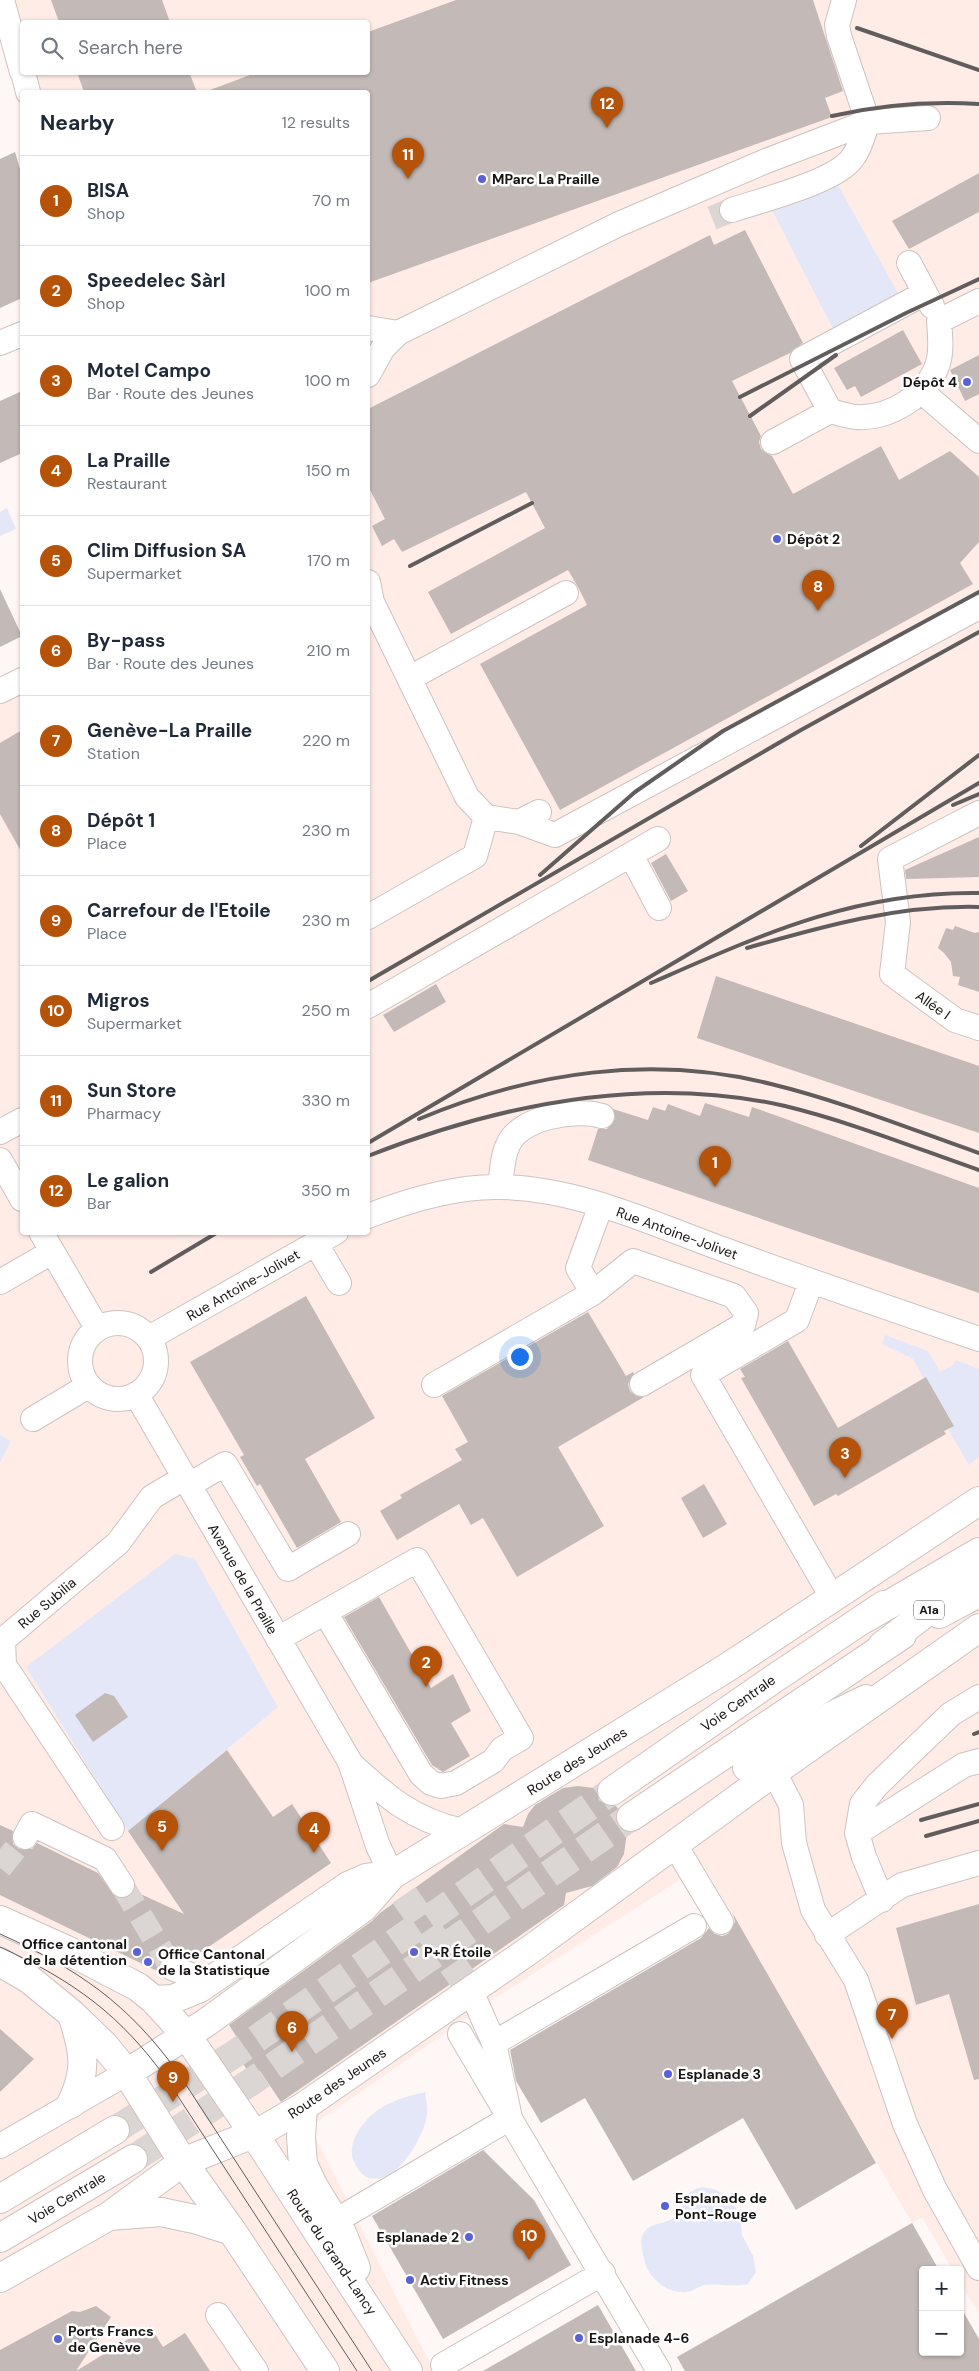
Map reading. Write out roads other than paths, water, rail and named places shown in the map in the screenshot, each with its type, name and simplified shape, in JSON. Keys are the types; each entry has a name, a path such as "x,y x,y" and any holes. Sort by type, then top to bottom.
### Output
{"main road":[{"name":"Route des Jeunes","path":"127,2073 187,2036 363,1908 398,1885 462,1831 720,1672 979,1501"},
{"path":"866,1618 979,1537"},
{"path":"866,1618 979,1552"},
{"name":"A1a","path":"882,1646 945,1598 979,1576"},
{"path":"631,1817 882,1646 979,1593"},
{"name":"Voie Centrale","path":"612,1791 772,1680 866,1618"},
{"name":"Route des Jeunes","path":"0,2278 108,2216 183,2162 254,2134 304,2107 467,1986 675,1845 774,1772 979,1628"},
{"path":"154,2000 173,2000 200,1988 348,1886 366,1878 398,1885"},
{"name":"Route du Grand-Lancy","path":"0,1920 123,1978 138,1987 154,2000 187,2036 377,2320 408,2371"},
{"path":"0,1962 29,1979 72,2014 104,2045 127,2073 183,2162 232,2231 325,2371"},
{"path":"71,2104 81,2079 83,2056 72,2014"},
{"path":"304,2107 301,2138 303,2164 313,2185 342,2233 377,2320"},
{"path":"0,2199 114,2130"},
{"name":"Voie Centrale","path":"0,2238 134,2158"},
{"path":"108,2216 161,2212 194,2219 232,2231"}],"street":[{"path":"2,0 20,62"},
{"path":"732,210 825,178 842,168 856,154 868,122 839,36 837,25 844,0"},
{"path":"24,75 28,90"},
{"path":"370,372 383,348 398,333 619,224 766,160 868,122 928,118"},
{"path":"773,442 830,411 855,417 882,414 897,408 921,391 931,379 938,363 941,344 939,321 909,263"},
{"path":"830,411 802,359 925,293"},
{"path":"939,321 979,300"},
{"path":"370,328 398,333"},
{"path":"0,343 20,335"},
{"path":"921,391 979,441"},
{"path":"410,678 566,593"},
{"path":"370,598 467,797 486,817 529,817 555,835 979,607"},
{"path":"0,691 20,681"},
{"name":"Allée I","path":"979,813 890,859 898,922 892,974 955,1020 979,1028"},
{"path":"370,916 475,856 486,817"},
{"path":"370,1005 658,839"},
{"path":"631,855 659,908"},
{"path":"500,1187 508,1144 524,1126 555,1116 594,1113 602,1116"},
{"path":"0,1132 20,1121"},
{"path":"0,1160 20,1195"},
{"name":"Rue Antoine-Jolivet","path":"370,1215 396,1205 428,1196 500,1187 540,1190 601,1205 811,1282 979,1339"},
{"path":"593,1294 578,1268 601,1205"},
{"path":"326,1238 340,1283"},
{"name":"Rue Antoine-Jolivet","path":"149,1338 326,1238"},
{"path":"0,1282 47,1242 97,1328"},
{"path":"434,1385 593,1294 633,1261 734,1296 746,1313 744,1324 642,1384"},
{"path":"811,1282 797,1320 703,1375 756,1475 832,1597"},
{"path":"114,1322 130,1324 139,1328 149,1338 154,1349 156,1366 150,1382 136,1394 123,1398 107,1397 88,1386 79,1363 80,1352 84,1341 97,1328 114,1322"},
{"path":"32,1419 88,1386"},
{"name":"Avenue de la Praille","path":"136,1394 350,1762 378,1846 398,1885"},
{"path":"187,1481 225,1464 288,1568 348,1534"},
{"name":"Rue Subilia","path":"112,1828 4,1665 3,1640 118,1543 152,1497 187,1481"},
{"path":"278,1639 325,1612 417,1560 521,1738 502,1750 494,1761 456,1782 441,1786 431,1783 421,1774 325,1612"},
{"path":"745,1768 831,1714 915,1672"},
{"path":"882,1900 864,1857 857,1834 862,1804 877,1785 951,1714 979,1697"},
{"path":"857,1834 964,1765 979,1761"},
{"name":"Avenue de la Praille","path":"350,1762 381,1791 418,1817 434,1824 462,1831"},
{"path":"774,1772 791,1805 794,1843 813,1910 856,1980 905,2124 931,2182 979,2268"},
{"path":"25,1837 32,1824 105,1859 122,1886"},
{"path":"675,1845 721,1922"},
{"path":"827,1935 902,1885 979,1863"},
{"path":"492,2039 694,1926"},
{"path":"172,1968 209,1982"},
{"path":"467,1986 492,2039 510,2118"},
{"path":"460,2034 659,2371"},
{"path":"0,2146 127,2073"},
{"path":"348,2213 510,2118"},
{"path":"443,2365 602,2273"},
{"path":"218,2315 256,2371"}],"tunnel":[{"path":"712,218 732,210"},
{"path":"115,2130 236,2053 612,1791"},
{"path":"133,2159 254,2080 631,1817"},
{"path":"0,1868 25,1837"},
{"path":"122,1885 172,1968"},
{"path":"404,1895 464,1981"}],"tram line":[{"path":"0,1934 54,1961 100,1990 121,2008 160,2049 179,2074 372,2371"},
{"path":"0,1947 51,1973 94,2002 114,2019 150,2058 168,2081 357,2371"}],"railway":[{"path":"857,28 979,70"},
{"path":"832,116 868,109 905,105 979,104"},
{"path":"740,397 906,313 979,279"},
{"path":"750,416 836,355"},
{"path":"410,566 532,503"},
{"path":"540,875 635,792 723,731 979,592"},
{"path":"370,980 801,730 979,632"},
{"path":"861,846 979,755"},
{"path":"370,1142 979,783"},
{"path":"953,805 979,794"},
{"path":"651,983 770,933 850,908 891,899 934,894 979,893"},
{"path":"747,948 861,918 919,909 979,907"},
{"path":"419,1119 505,1089 548,1079 637,1069 682,1070 726,1075 797,1091 849,1107 979,1153"},
{"path":"370,1155 469,1122 521,1109 573,1100 626,1094 679,1093 732,1097 810,1112 859,1127 979,1170"},
{"path":"151,1272 213,1235"},
{"path":"974,1734 979,1732"},
{"path":"921,1820 979,1804"},
{"path":"926,1836 979,1821"}],"place":[{"name":"Le galion","path":"607,128"},
{"name":"Sun Store","path":"408,179"},
{"name":"MParc La Praille","path":"482,179"},
{"name":"Dépôt 4","path":"967,382"},
{"name":"Dépôt 2","path":"777,539"},
{"name":"Dépôt 1","path":"818,611"},
{"name":"BISA","path":"715,1187"},
{"name":"Motel Campo","path":"845,1478"},
{"name":"Speedelec Sàrl","path":"426,1687"},
{"name":"Clim Diffusion SA","path":"162,1851"},
{"name":"La Praille","path":"314,1853"},
{"name":"Office cantonal de la détention","path":"137,1952"},
{"name":"P+R Étoile","path":"414,1952"},
{"name":"Office Cantonal de la Statistique","path":"148,1962"},
{"name":"Genève-La Praille","path":"892,2039"},
{"name":"By-pass","path":"292,2052"},
{"name":"Esplanade 3","path":"668,2074"},
{"name":"Carrefour de l'Etoile","path":"173,2102"},
{"name":"Esplanade de Pont-Rouge","path":"665,2206"},
{"name":"Esplanade 2","path":"469,2237"},
{"name":"Migros","path":"529,2260"},
{"name":"Activ Fitness","path":"410,2280"},
{"name":"Esplanade 4-6","path":"579,2338"},
{"name":"Ports Francs de Genève","path":"58,2339"}]}
